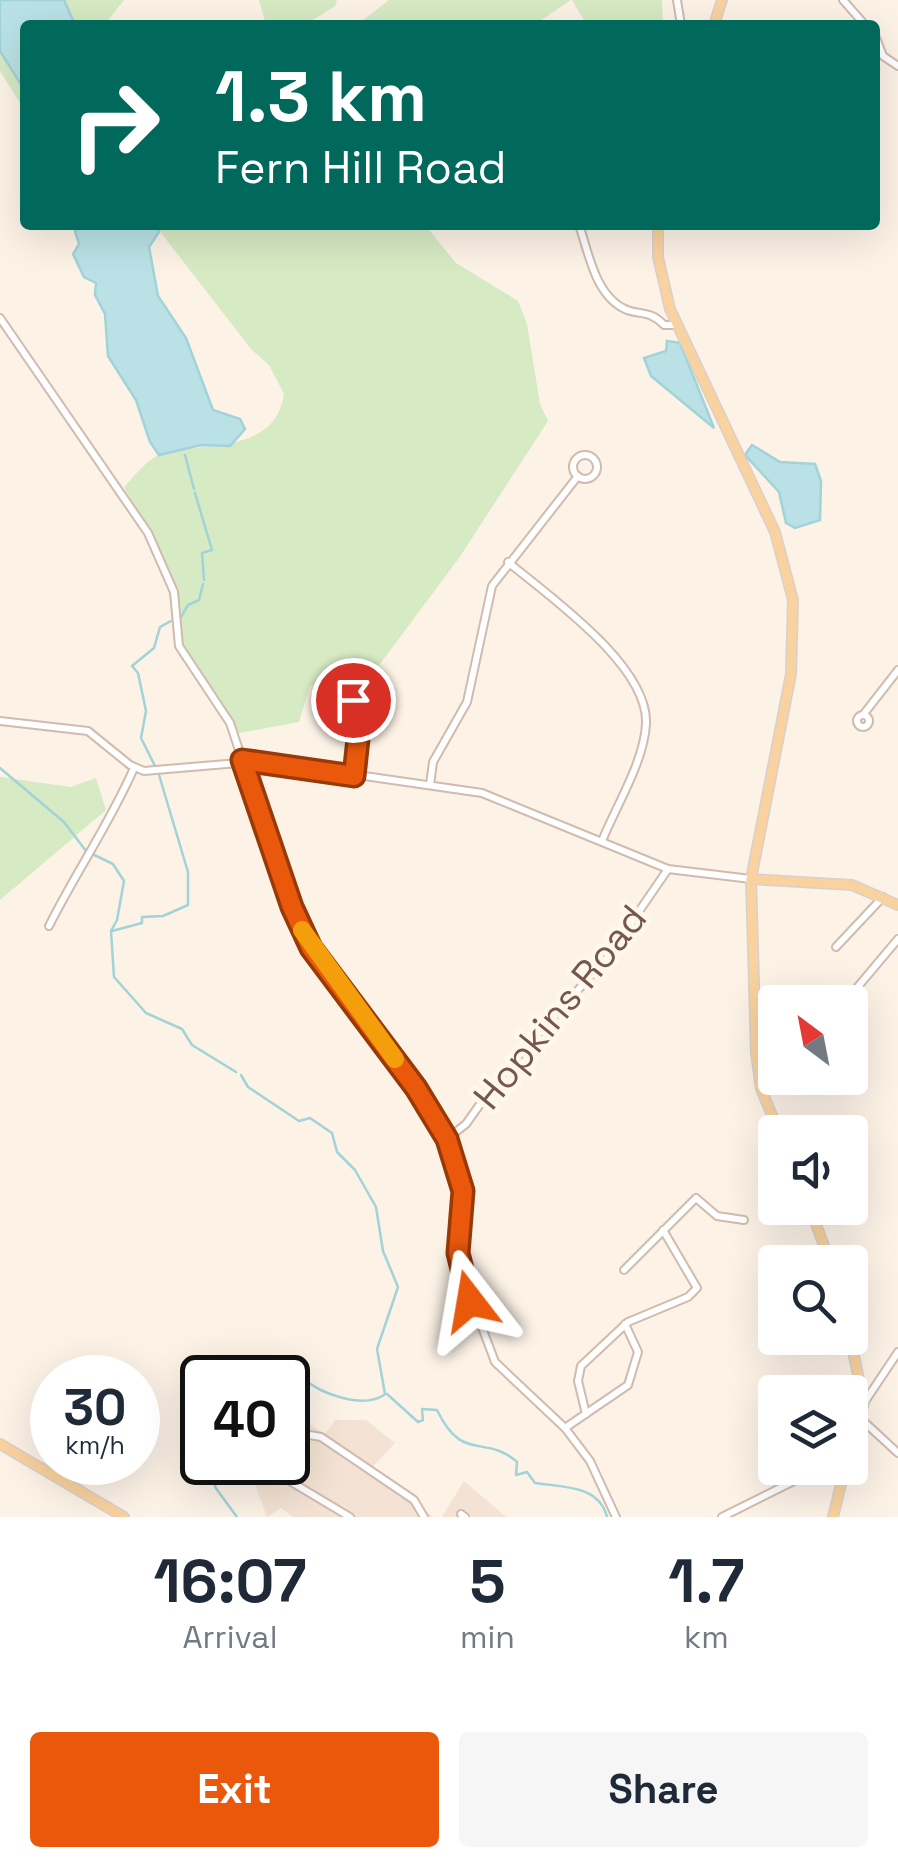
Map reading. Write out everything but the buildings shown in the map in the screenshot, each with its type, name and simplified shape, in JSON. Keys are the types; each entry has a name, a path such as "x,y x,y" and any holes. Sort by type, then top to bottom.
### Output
{"main road":[{"path":"658,230 658,257 677,324 776,532 793,600 791,674 751,879 756,1054 761,1089 772,1115"},
{"path":"751,879 852,885 898,905"},
{"path":"0,1444 124,1517"},
{"path":"833,1517 841,1485"}],"street":[{"path":"843,0 861,20"},
{"path":"880,48 883,56 898,66"},
{"path":"580,230 592,270 620,306 651,314 664,325 677,324"},
{"path":"0,318 148,533 174,592 179,646 227,717 292,907 311,948 416,1088 447,1139 463,1191 458,1253 470,1301 495,1362 565,1428 590,1460 616,1517"},
{"path":"430,785 433,762 467,702 488,596 508,562 578,476"},
{"path":"508,562 554,598 630,674 642,697 646,723 641,745 602,841"},
{"path":"863,715 898,670"},
{"path":"0,720 84,730 134,768 157,772 242,760 482,793 668,870 751,879"},
{"path":"354,776 360,720"},
{"path":"49,926 87,852 113,816 134,768"},
{"name":"Hopkins Road","path":"447,1139 466,1124 500,1076 607,958 668,870"},
{"path":"836,947 884,896"},
{"path":"859,985 898,938"},
{"path":"624,1270 694,1199 716,1216 744,1220"},
{"path":"586,1414 579,1370 625,1324 688,1297 698,1288 662,1230"},
{"path":"565,1428 628,1385 638,1352 625,1324"},
{"path":"868,1398 898,1352"},
{"path":"868,1425 898,1452"},
{"path":"310,1435 322,1437 414,1500 424,1517"},
{"path":"296,1485 350,1517"},
{"path":"722,1517 786,1485"}],"shaded area":[{"path":"335,1420 366,1420 395,1443 368,1472 434,1517 293,1517 281,1508 267,1517 255,1485 310,1485 310,1423 325,1434"},
{"path":"464,1481 506,1517 442,1517"}],"green space":[{"path":"0,0 124,0 108,20 20,20 20,103 0,71"},
{"path":"259,0 337,0 335,6 313,20 265,20"},
{"path":"389,0 571,0 541,20 363,20"},
{"path":"572,0 662,0 663,20 584,20"},
{"path":"159,230 429,230 456,263 518,301 527,324 540,404 548,421 459,558 371,676 310,686 299,722 239,733 183,645 179,598 171,574 124,487 159,455 234,442 267,428 278,414 284,394 269,365 251,349"},
{"path":"0,777 71,787 96,778 106,810 0,900"}],"water":[{"path":"0,0 64,0 73,20 20,20 20,83 0,51"},
{"path":"158,230 149,247 158,296 186,338 213,410 240,419 245,429 230,446 201,445 159,455 150,442 136,400 108,356 105,314 95,295 96,283 84,277 73,254 79,244 75,231"},
{"path":"667,341 680,343 714,428 651,376 644,358 666,351"},
{"path":"752,445 780,462 815,464 821,481 820,520 795,528 786,523 779,492 745,455"}],"waterway":[{"path":"185,455 194,489"},
{"path":"195,493 212,550 202,553 204,580"},
{"path":"181,617 188,605 199,600 203,584"},
{"path":"155,766 141,738 146,711 138,673 132,666 154,648 160,627 171,621"},
{"path":"0,768 64,822 86,851 113,864 124,881 117,920 111,931 114,977 146,1013 182,1029 192,1045 236,1072"},
{"path":"112,931 142,923 142,917 163,916 188,905 188,872 159,775"},
{"path":"241,1075 248,1087 299,1121 310,1118 332,1133 337,1152 355,1170 376,1207 383,1251 398,1287 377,1349 385,1394"},
{"path":"310,1384 354,1400 384,1395"},
{"path":"387,1394 418,1422 423,1420 422,1409 437,1410 447,1427 465,1443 494,1449 517,1462 516,1475 527,1472 535,1483 588,1493 603,1507 607,1517"},
{"path":"215,1485 237,1517"}],"slow traffic":[{"path":"302,930 311,948 395,1059"}],"route":[{"path":"353,700 350,714 360,720 354,776 242,760 292,907 311,948 416,1088 447,1139 463,1191 458,1253 470,1301"}]}
